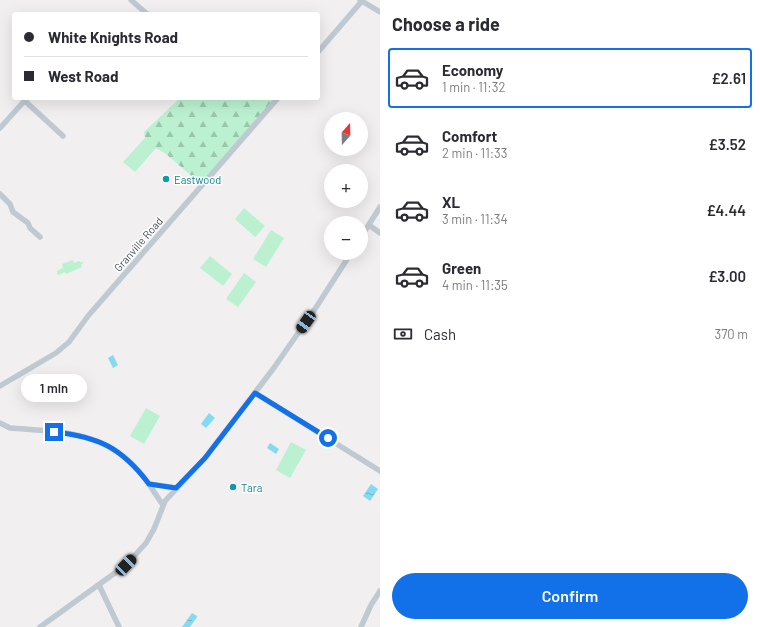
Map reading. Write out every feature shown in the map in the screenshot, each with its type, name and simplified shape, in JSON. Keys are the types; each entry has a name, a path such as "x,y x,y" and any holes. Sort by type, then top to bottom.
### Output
{"street":[{"path":"131,0 145,12"},
{"path":"320,50 361,0 380,12"},
{"path":"0,128 26,100 63,136"},
{"name":"Granville Road","path":"0,386 56,353 69,342 88,316 276,100"},
{"path":"0,194 10,204 13,212 28,223 30,228 40,237"},
{"path":"380,207 368,225 380,233"},
{"path":"40,627 99,585 136,556 150,535 163,505 176,488 205,458 255,393 315,309 346,260"},
{"path":"255,393 380,471"},
{"path":"0,423 10,428 78,435 109,446 139,471 163,505"},
{"path":"149,484 176,488"},
{"path":"99,585 119,627"},
{"path":"361,627 370,605 380,591"}],"green space":[{"path":"178,100 277,100 202,185 145,138 144,132"},
{"path":"145,138 156,148 135,172 123,162"},
{"path":"244,208 265,226 255,237 235,219"},
{"path":"271,230 284,238 266,267 253,259"},
{"path":"210,256 232,274 223,286 200,268"},
{"path":"73,260 74,263 79,261 82,262 82,267 66,274 65,272 59,275 57,274 57,271 63,268 62,264"},
{"path":"244,273 256,282 238,307 226,299"},
{"path":"146,408 160,416 144,444 130,436"},
{"path":"291,442 306,450 290,478 276,470"}],"water":[{"path":"113,355 118,365 113,368 108,358"},
{"path":"209,413 215,418 206,428 201,424"},
{"path":"270,443 279,449 276,454 267,448"},
{"path":"371,484 378,489 370,501 363,496"},
{"path":"192,613 197,617 190,627 182,627"}],"place":[{"name":"Eastwood","path":"166,179"},
{"name":"Tara","path":"233,487"}],"route":[{"path":"54,432 78,435 109,446 132,464 149,484 176,488 205,458 255,393 328,438"}]}
